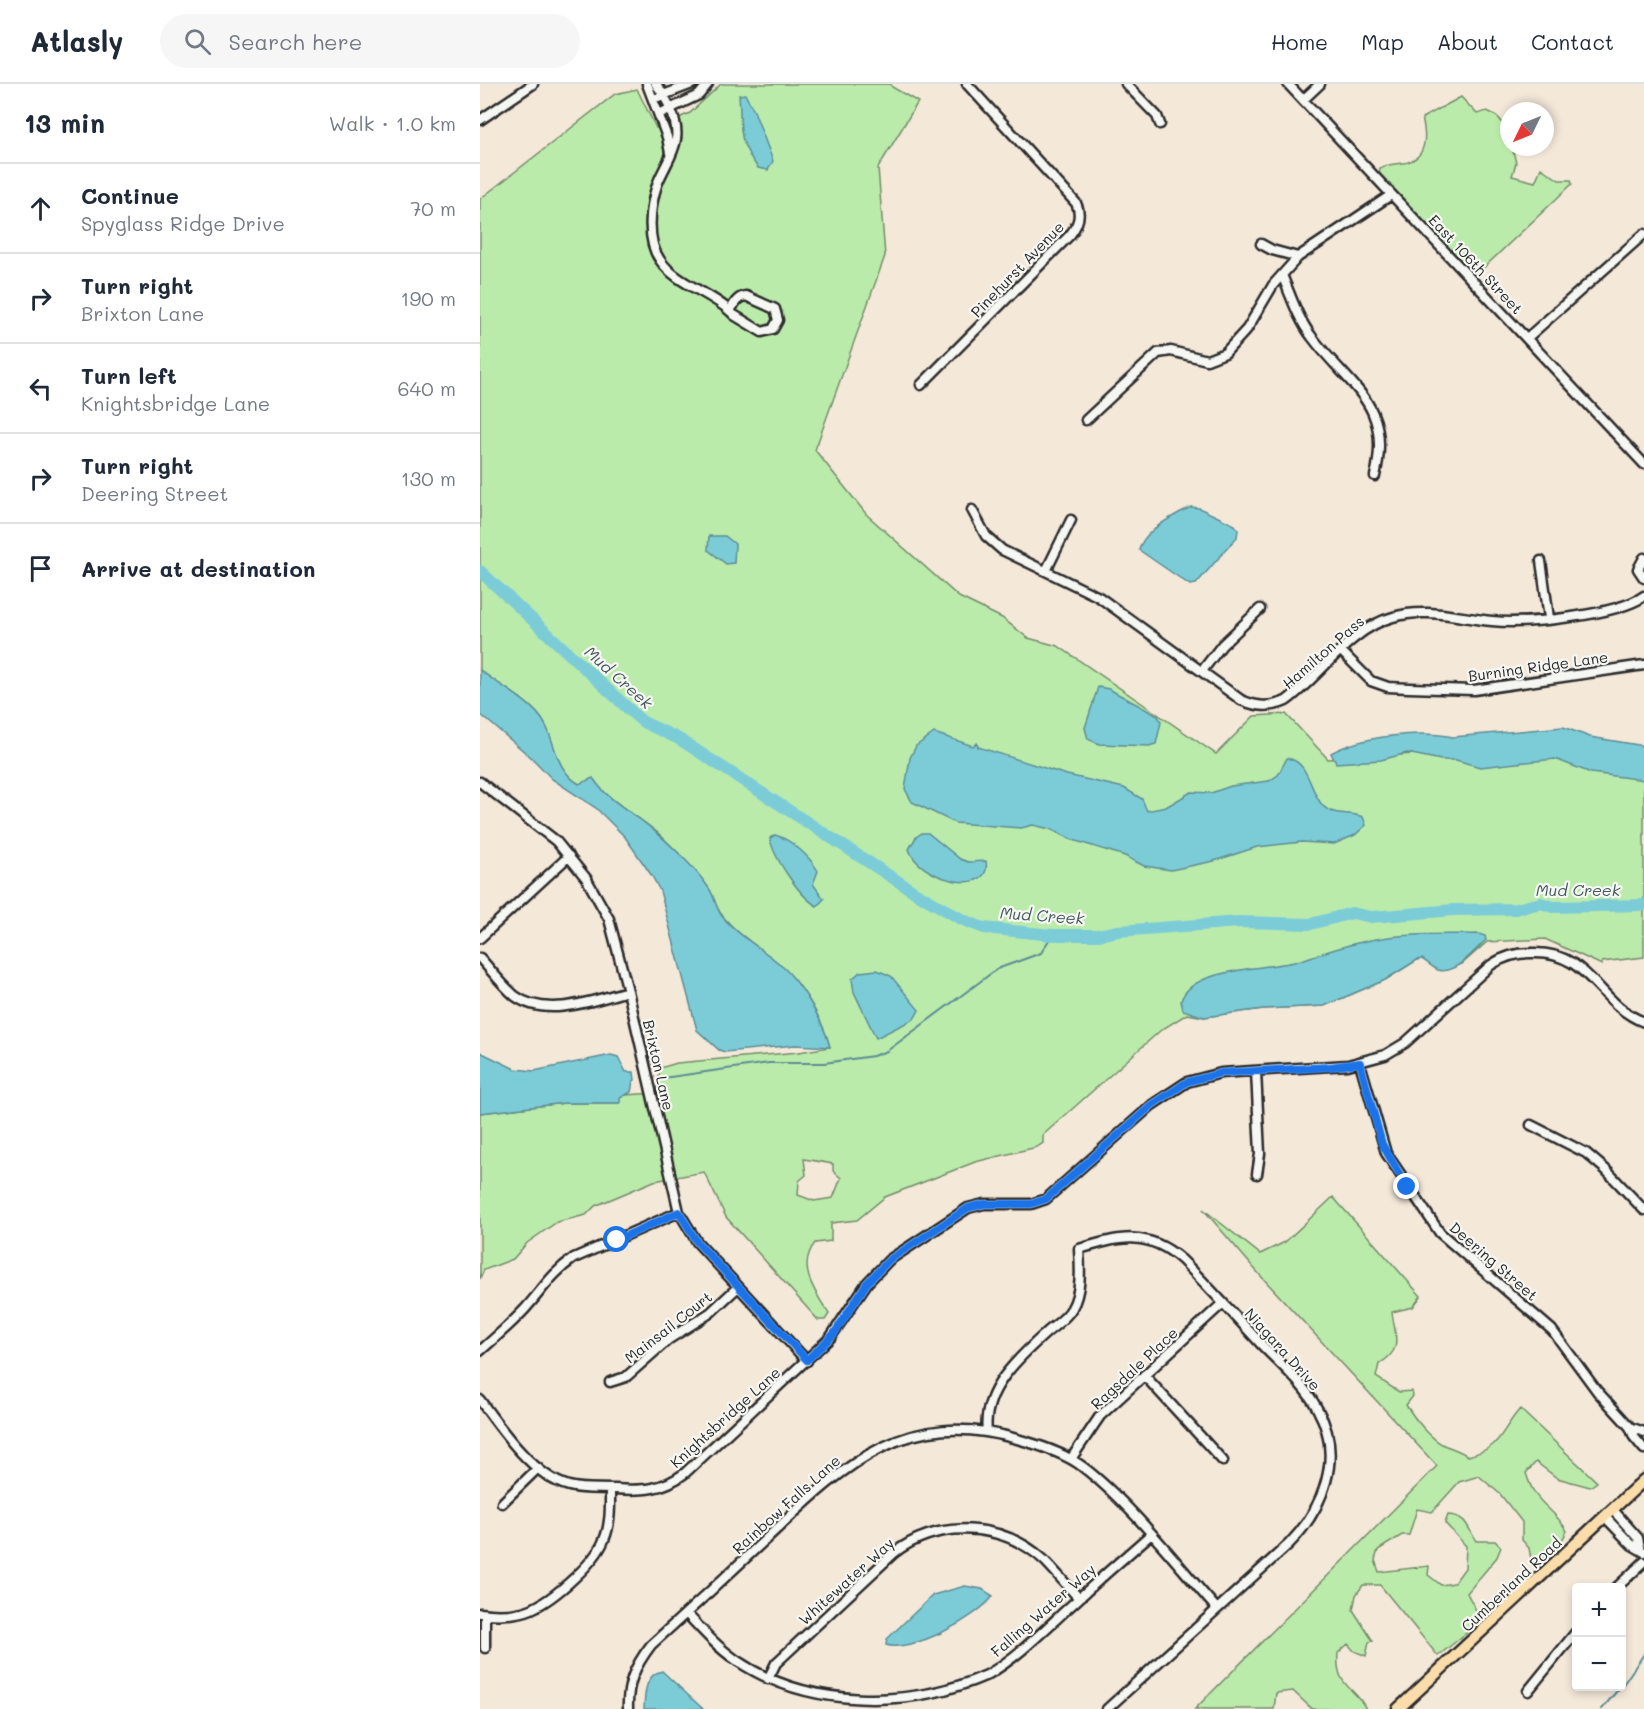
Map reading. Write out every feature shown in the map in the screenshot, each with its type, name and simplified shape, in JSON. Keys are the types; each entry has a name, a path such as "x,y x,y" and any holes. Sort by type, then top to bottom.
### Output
{"main road":[{"name":"Cumberland Road","path":"1398,1709 1644,1480"}],"street":[{"path":"480,120 532,84"},
{"path":"647,84 670,153"},
{"path":"656,84 664,95 670,110 677,138 654,195 651,233 653,247 660,261 670,271 730,311 762,332 773,329 778,320 775,309 746,296 738,298 730,311"},
{"path":"653,99 692,84"},
{"path":"658,114 699,95 708,84"},
{"name":"Pinehurst Avenue","path":"921,385 1070,235 1079,219 1076,203 967,84"},
{"path":"1126,84 1157,116 1160,124"},
{"name":"East 106th Street","path":"1288,84 1644,464"},
{"path":"1303,100 1320,84"},
{"path":"1086,420 1158,353 1171,351 1208,360 1225,353 1247,329 1264,298 1298,257 1391,195"},
{"path":"1527,338 1644,234"},
{"path":"1261,244 1272,250 1298,257"},
{"path":"1282,275 1305,327 1362,394 1381,443 1375,476"},
{"name":"Hamilton Pass","path":"972,510 977,523 993,543 1010,555 1100,597 1241,700 1252,705 1275,705 1294,695 1341,651 1378,622 1404,614 1420,612 1510,622 1618,608 1644,596"},
{"path":"1046,571 1071,520"},
{"path":"1644,558 1638,566 1644,578"},
{"path":"1541,561 1549,618"},
{"path":"1202,671 1222,645 1260,609"},
{"name":"Burning Ridge Lane","path":"1341,651 1371,681 1388,687 1409,688 1474,690 1644,664"},
{"name":"Brixton Lane","path":"480,783 541,829 569,856 586,878 609,919 679,1212 697,1242 807,1360"},
{"path":"480,938 569,856"},
{"name":"Knightsbridge Lane","path":"480,1400 499,1426 549,1477 568,1486 652,1489 673,1482 834,1334 867,1283 889,1260 968,1208 984,1204 1031,1204 1046,1199 1152,1105 1187,1082 1221,1073 1360,1063 1385,1055 1405,1043 1491,965 1521,953 1548,954 1575,963 1624,1012 1644,1022"},
{"path":"480,958 518,998 543,1007 557,1007 628,991"},
{"name":"Deering Street","path":"1360,1063 1386,1153 1440,1233 1544,1322 1597,1391 1630,1427 1634,1437 1644,1449"},
{"path":"1256,1071 1260,1154 1257,1174"},
{"path":"1532,1125 1586,1153 1605,1169 1644,1210"},
{"path":"480,1351 523,1311 551,1275 563,1265 679,1212"},
{"name":"Niagara Drive","path":"987,1432 985,1420 989,1404 1003,1376 1072,1308 1078,1293 1079,1248 1118,1237 1161,1244 1182,1260 1317,1408 1325,1425 1329,1461 1320,1502 1311,1519 1289,1544 1107,1709"},
{"name":"Mainsail Court","path":"610,1382 626,1377 669,1339 711,1313 738,1287"},
{"name":"Ragsdale Place","path":"1071,1459 1100,1416 1223,1303"},
{"path":"1144,1375 1223,1461"},
{"name":"Deering Street","path":"1630,1427 1644,1432"},
{"name":"Rainbow Falls Lane","path":"628,1709 629,1688 638,1662 651,1646 830,1479 870,1452 914,1436 940,1432 987,1432 1031,1443 1071,1459 1105,1486 1217,1609"},
{"path":"502,1503 538,1468"},
{"path":"485,1648 483,1613 510,1614 532,1609 544,1602 588,1563 605,1538 610,1489"},
{"path":"1609,1513 1632,1545 1642,1549"},
{"name":"Whitewater Way","path":"768,1679 776,1662 894,1553 912,1541 940,1530 963,1529 1006,1537 1043,1560 1079,1598"},
{"name":"Falling Water Way","path":"686,1613 724,1651 768,1679 814,1696 844,1702 892,1703 932,1697 970,1683 1000,1666 1150,1534"},
{"path":"1620,1583 1644,1562"},
{"path":"1528,1691 1572,1637"}],"green space":[{"path":"721,84 891,84 892,87 918,102 878,168 885,256 815,450 867,515 959,597 1002,618 1028,638 1058,646 1216,754 1254,716 1286,714 1328,759 1573,745 1644,759 1644,957 1602,962 1602,965 1545,939 1487,942 1462,964 1442,970 1422,959 1417,960 1385,980 1324,1006 1263,1009 1204,1017 1187,1014 1161,1030 1043,1135 1043,1143 1037,1147 975,1162 885,1197 857,1220 831,1223 831,1241 815,1243 807,1261 807,1270 813,1288 829,1314 825,1320 818,1320 726,1217 704,1172 654,1181 595,1206 586,1215 557,1222 527,1243 513,1259 484,1270 480,1279 480,1113 565,1103 619,1103 619,1098 625,1095 657,1093 660,1068 677,1063 830,1047 817,1014 797,982 728,922 720,912 708,887 691,865 658,833 605,793 595,781 579,784 570,777 558,759 548,730 537,713 480,670 480,199 615,94 637,89 656,128 690,113","holes":["804,1159 833,1164 833,1171 841,1178 833,1198 814,1201 798,1195 799,1181 806,1175"]},
{"path":"1461,97 1477,114 1487,111 1500,120 1500,156 1514,156 1516,163 1512,176 1535,182 1541,168 1559,180 1571,180 1572,184 1475,276 1379,174 1380,168 1411,161 1421,152 1425,139 1422,118"},
{"path":"1333,1197 1421,1296 1413,1307 1392,1312 1396,1335 1395,1348 1379,1364 1376,1377 1399,1392 1412,1391 1413,1396 1406,1405 1424,1428 1441,1443 1468,1456 1494,1444 1520,1409 1597,1482 1590,1487 1557,1478 1536,1462 1526,1473 1534,1493 1567,1531 1561,1542 1539,1563 1531,1559 1529,1548 1522,1540 1522,1522 1500,1494 1479,1476 1459,1482 1432,1512 1417,1509 1409,1535 1402,1535 1378,1550 1375,1560 1379,1572 1429,1566 1428,1575 1441,1585 1454,1583 1465,1568 1466,1546 1445,1523 1448,1515 1463,1520 1476,1541 1495,1541 1501,1547 1497,1557 1467,1593 1479,1616 1476,1625 1438,1656 1380,1585 1363,1585 1356,1595 1353,1610 1373,1641 1369,1642 1366,1656 1354,1651 1348,1644 1338,1653 1338,1665 1343,1680 1362,1701 1366,1709 1312,1709 1293,1691 1276,1693 1274,1709 1195,1709 1437,1466 1259,1274 1203,1209 1260,1254 1285,1242"}],"water":[{"path":"745,94 773,161 768,170 758,168 743,141 739,95"},
{"path":"1191,507 1199,508 1235,525 1238,530 1237,537 1196,584 1190,585 1139,550 1146,536 1153,530"},
{"path":"709,536 725,536 735,544 734,563 726,564 708,550"},
{"path":"480,670 537,713 548,731 563,769 570,777 579,784 593,778 607,794 650,827 691,866 710,890 720,913 728,923 782,966 797,983 817,1015 830,1047 795,1045 725,1052 719,1050 697,1030 660,891 652,876 625,837 596,808 552,779 533,759 480,714"},
{"path":"1098,687 1109,689 1158,716 1161,722 1156,744 1149,746 1099,744 1088,739 1085,728"},
{"path":"1563,727 1590,737 1644,746 1644,780 1591,773 1555,759 1480,767 1456,760 1441,760 1407,753 1381,760 1336,763 1331,753 1358,742 1391,736 1424,734 1453,737"},
{"path":"934,733 973,746 977,743 978,747 1067,775 1124,788 1142,799 1147,811 1166,807 1191,792 1211,793 1231,786 1269,781 1278,775 1287,758 1295,761 1305,771 1323,806 1332,812 1363,817 1366,825 1355,835 1334,844 1302,842 1257,847 1214,861 1171,870 1144,866 1125,856 1073,840 1050,829 1033,825 1021,828 955,823 912,802 905,789 910,758 916,746"},
{"path":"922,833 928,833 960,859 968,862 986,861 985,872 978,879 967,882 939,876 926,869 915,860 909,849 916,837"},
{"path":"775,835 799,849 818,871 813,884 824,899 817,906 795,886 776,855 770,838"},
{"path":"1479,934 1485,936 1486,940 1464,961 1451,969 1438,970 1422,959 1417,960 1385,980 1324,1006 1263,1009 1204,1017 1183,1010 1181,1001 1188,990 1199,982 1233,971 1286,964 1351,945 1395,936"},
{"path":"877,970 891,976 919,1010 914,1019 876,1038 854,992 852,979 860,972"},
{"path":"480,1052 515,1069 534,1071 611,1055 618,1057 626,1072 634,1072 635,1080 631,1092 620,1098 620,1103 565,1103 480,1113"},
{"path":"965,1586 982,1589 993,1596 973,1614 943,1632 911,1644 886,1645 887,1639 933,1595"},
{"path":"662,1671 703,1709 644,1709 645,1692 649,1681 656,1673"}],"waterway":[{"name":"Mud Creek","path":"480,571 643,722 679,739 916,893 963,920 984,928 1052,935 1098,935 1118,931 1239,922 1311,924 1352,913 1371,917 1453,910 1516,909 1541,903 1553,907 1644,905"},
{"path":"663,1078 769,1063 824,1063 873,1056 887,1051 997,969 1041,953 1052,935"},
{"path":"1626,1680 1644,1654"},
{"path":"1602,1709 1617,1691"}],"route":[{"path":"617,1240 679,1212 686,1228 697,1242 807,1360 834,1334 867,1283 889,1260 968,1208 984,1204 1031,1204 1046,1199 1162,1097 1187,1082 1200,1078 1221,1073 1330,1067 1360,1063 1382,1144 1407,1187"}]}
